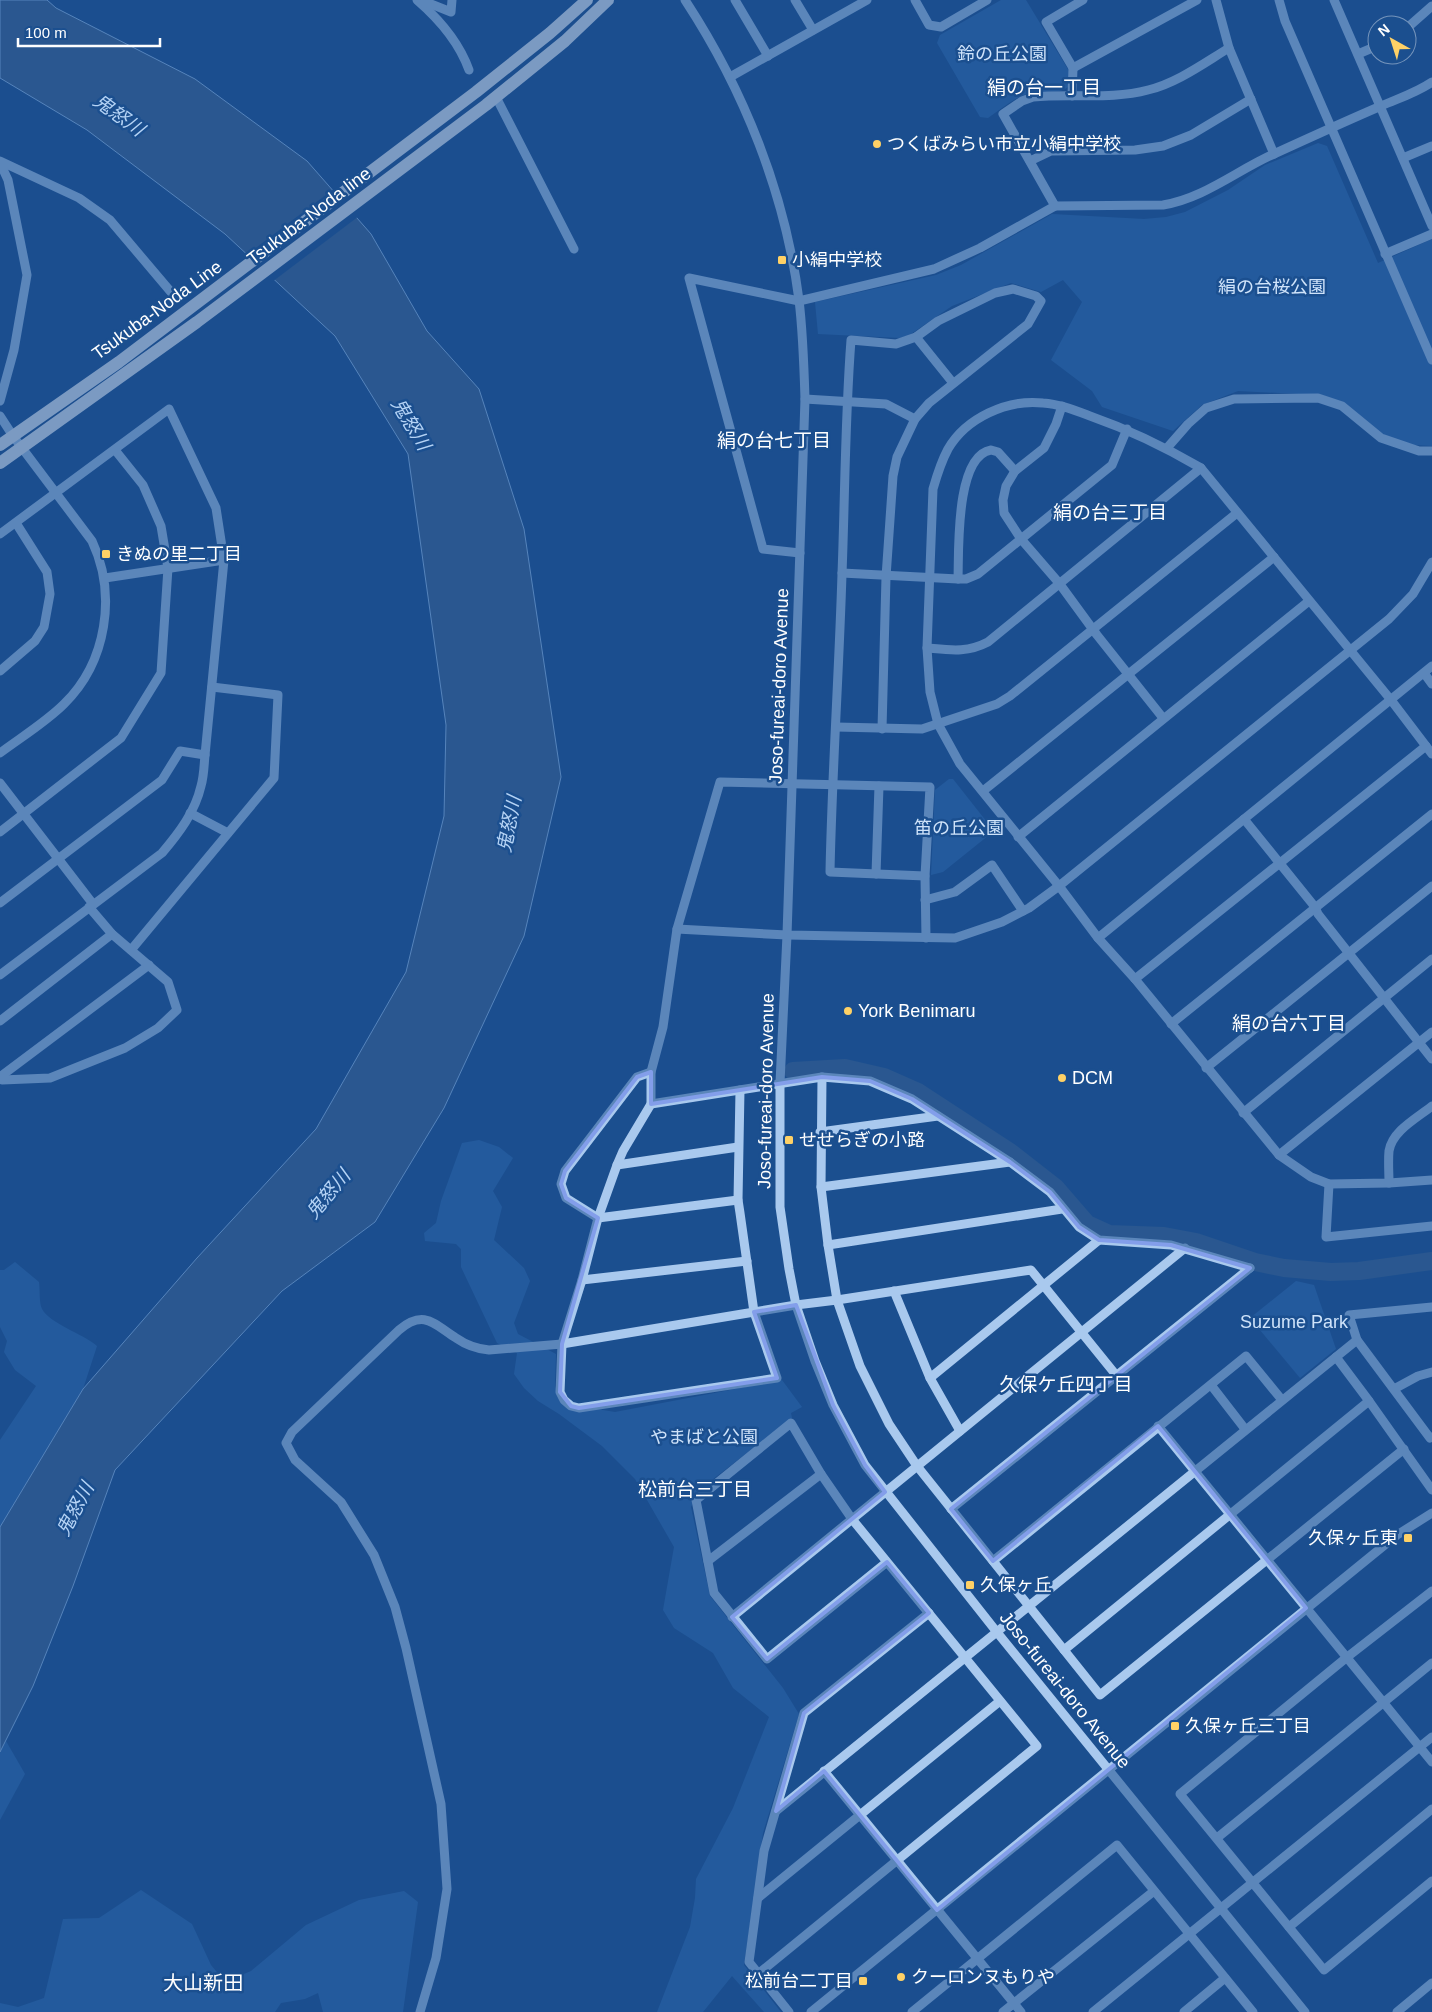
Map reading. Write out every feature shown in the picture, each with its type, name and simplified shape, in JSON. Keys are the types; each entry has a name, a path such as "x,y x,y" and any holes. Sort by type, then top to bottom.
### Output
{"main road":[{"name":"Tsukuba-Noda Line","path":"0,445 119,362 476,92 550,33 587,0"},
{"name":"Tsukuba-Noda line","path":"22,447 197,322 491,101 565,41 608,0"},
{"path":"0,463 22,447"}],"street":[{"path":"417,0 450,34 465,58 469,70"},
{"path":"421,0 451,12 452,0"},
{"name":"Joso-fureai-doro Avenue","path":"685,0 704,29 730,77 750,121 776,196 788,238 799,300 803,341 805,399 787,935 780,1083 780,1206 796,1305 815,1361 833,1405 865,1465 996,1631 1305,2012"},
{"path":"735,0 768,56"},
{"path":"795,0 813,30"},
{"path":"915,0 929,25 941,27 987,0"},
{"path":"1072,96 1073,68 1046,22 1083,0"},
{"path":"1073,68 1197,0"},
{"path":"1216,0 1229,48 1274,154"},
{"path":"1279,0 1285,21 1432,360"},
{"path":"1334,0 1432,226"},
{"path":"730,77 861,2"},
{"path":"1417,19 1432,6"},
{"path":"1055,206 1003,114 1022,101 1033,97 1126,94 1149,90 1172,80 1229,48"},
{"path":"1358,54 1367,50"},
{"path":"800,553 763,550 689,278 799,300 934,269 980,248 1055,206 1162,205 1180,202 1199,195 1274,154 1416,92 1432,82"},
{"path":"1030,161 1050,151 1135,150 1163,146 1190,135 1252,100"},
{"path":"491,101 574,249"},
{"path":"1403,158 1432,146"},
{"path":"0,162 79,198 110,220 176,298"},
{"path":"0,162 8,180 27,275 14,350 0,401"},
{"path":"1386,254 1432,234"},
{"path":"882,729 886,576 893,476 897,457 915,419 929,403 1028,324 1042,301 1036,296 1013,289 995,293 938,321 916,337 896,344 851,340 846,401 842,573 830,872 925,876"},
{"path":"916,337 953,383"},
{"path":"1167,448 1188,424 1206,408 1234,398 1318,398 1342,406 1382,438 1419,451 1432,451"},
{"path":"805,399 886,404 915,419"},
{"path":"1432,754 1201,468 1127,428 1062,406 1041,402 1021,403 1001,408 981,417 964,429 949,448 938,468 934,489 927,648 930,692 938,724 960,764 1059,886 1098,938 1135,979 1279,1155 1311,1177 1329,1184 1432,1180"},
{"path":"1062,406 1056,424 1044,448 1016,472 1006,486 1004,513 1022,539 1059,583 1163,718"},
{"path":"0,534 169,409 216,508 224,560 201,787 181,831 162,853 0,975"},
{"path":"0,416 92,541 105,578 107,601 105,625 99,648 89,670 64,705 0,753"},
{"path":"842,573 958,579 966,579 978,574 1112,465 1127,428"},
{"path":"0,429 13,436"},
{"path":"0,832 121,738 161,673 168,568 161,526 143,485 115,450"},
{"path":"958,579 962,499 971,470 982,454 991,450 998,452 1016,472"},
{"path":"927,648 962,651 976,648 988,642 1201,468"},
{"path":"836,727 922,729 997,704 1010,696 1237,513"},
{"path":"0,671 35,641 44,627 50,594 47,572 16,522"},
{"path":"983,792 1274,557"},
{"path":"105,578 224,560"},
{"path":"677,929 787,935 956,938 975,933 1002,922 1023,911 1059,886 1389,620 1413,594 1432,562"},
{"path":"1018,837 1308,601"},
{"path":"1098,938 1432,666"},
{"path":"1424,673 1432,684"},
{"path":"131,950 274,778 278,695 212,687"},
{"path":"1135,979 1426,746"},
{"path":"0,903 162,780 180,751 205,755"},
{"path":"740,1090 738,1200 754,1312 777,1378 579,1408 571,1406 564,1400 560,1392 562,1344 582,1280 598,1218 617,1164 651,1104 651,1072 663,1027 677,929 720,782 930,787 925,876 926,938"},
{"path":"0,783 58,858 112,934 168,982 177,1010 158,1028 124,1048 50,1078 2,1080 0,1078"},
{"path":"876,874 878,786"},
{"path":"190,813 228,833"},
{"path":"1171,1024 1432,814"},
{"path":"1244,819 1315,907 1318,914 1350,952 1432,1059"},
{"path":"925,900 955,892 992,865 1023,911"},
{"path":"1206,1068 1432,886"},
{"path":"0,1020 112,934"},
{"path":"1243,1113 1432,959"},
{"path":"0,1078 149,965"},
{"path":"1279,1155 1432,1032"},
{"path":"651,1072 637,1077 565,1171 561,1184 566,1198 598,1218 738,1200"},
{"path":"651,1104 822,1077 870,1081 912,1099 1010,1162 1050,1192 1062,1209 1079,1227 1100,1240 1171,1245 1250,1268 951,1509"},
{"path":"822,1077 821,1187 828,1245 837,1300 860,1366 889,1424 917,1466 1100,1695 1404,1449"},
{"path":"1388,1183 1389,1150 1393,1140 1402,1130 1432,1106"},
{"path":"820,1132 938,1116"},
{"path":"617,1164 738,1147"},
{"path":"821,1187 1010,1162"},
{"path":"1329,1184 1326,1237 1432,1226"},
{"path":"828,1245 1062,1209"},
{"path":"930,1378 1100,1240"},
{"path":"732,1616 1185,1248"},
{"path":"582,1280 747,1261"},
{"path":"420,2012 436,1958 447,1889 441,1804 406,1648 393,1599 374,1555 341,1502 295,1460 289,1451 287,1440 292,1432 399,1330 414,1321 424,1319 435,1323 459,1340 478,1349 489,1350 562,1344 796,1305 1031,1270 1116,1375"},
{"path":"894,1291 930,1378 960,1431"},
{"path":"1432,1307 1349,1314 1357,1340 1430,1438 1432,1438"},
{"path":"776,1811 1194,1470 1357,1340"},
{"path":"993,1561 1246,1356 1282,1400"},
{"path":"1336,1358 1370,1401 1432,1490"},
{"path":"1394,1389 1418,1376 1432,1372"},
{"path":"1211,1385 1245,1429"},
{"path":"1064,1650 1370,1401"},
{"path":"758,1974 1036,1746 1000,1701 929,1614 887,1562 852,1519 821,1474 792,1423 696,1500 714,1593 768,1659 887,1562"},
{"path":"1158,1426 1432,1762"},
{"path":"708,1561 821,1474"},
{"path":"812,2012 1306,1608 1403,1531 1432,1513"},
{"path":"1432,1591 1346,1658 1180,1794 1324,1970 1432,1881"},
{"path":"789,2012 748,1962 764,1851 804,1713 929,1614"},
{"path":"1216,1838 1432,1663"},
{"path":"758,1898 1000,1701"},
{"path":"1093,2012 1432,1737"},
{"path":"824,1771 1021,2012"},
{"path":"1289,1927 1432,1809"},
{"path":"912,2012 1117,1845 1253,2012"},
{"path":"1003,2012 1154,1891"},
{"path":"1184,2012 1225,1978"},
{"path":"1397,2012 1432,1983"}],"highlighted area":[{"path":"651,1072 651,1104 822,1077 870,1081 912,1099 1010,1162 1050,1192 1079,1227 1099,1240 1171,1245 1250,1268 951,1509 993,1561 1158,1426 1306,1608 937,1910 824,1771 776,1811 804,1713 929,1613 887,1562 767,1659 732,1617 885,1492 865,1465 833,1405 796,1305 754,1312 777,1378 579,1408 571,1406 560,1392 562,1344 598,1218 566,1198 561,1184 565,1171 637,1077"}],"green space":[{"name":"鈴の丘公園","path":"1001,0 1026,0 1069,71 1068,87 1055,92 1034,92 1023,95 988,118 980,117 937,43 940,35"},
{"name":"絹の台桜公園","path":"1318,143 1327,146 1378,263 1432,239 1432,446 1413,445 1384,435 1342,402 1318,395 1238,391 1202,405 1173,431 1102,407 1092,391 1051,360 1082,302 1063,280 1041,292 1011,283 952,306 908,336 900,338 818,334 815,302 936,275 961,265 1052,214 1144,219 1166,217 1185,212 1228,190 1265,165"},
{"name":"笛の丘公園","path":"949,779 953,779 994,831 943,872 931,875 935,790"},
{"name":"やまばと公園","path":"479,1140 499,1147 513,1158 493,1191 502,1207 494,1240 524,1268 530,1281 514,1323 518,1334 556,1354 555,1386 561,1403 615,1412 782,1380 802,1407 791,1413 792,1418 699,1490 691,1507 710,1596 783,1688 799,1714 763,1833 744,1965 781,2012 764,2012 732,1976 703,2012 657,2012 690,1927 696,1879 733,1808 769,1717 733,1688 713,1653 674,1628 663,1610 674,1547 635,1479 602,1446 538,1401 524,1388 514,1374 517,1353 497,1343 461,1267 461,1249 456,1244 425,1241 424,1233 436,1223 441,1201 462,1143"},
{"path":"15,1262 39,1282 41,1306 46,1314 59,1324 97,1346 83,1389 0,1527 0,1440 36,1386 15,1370 4,1352 7,1341 0,1327 0,1270 4,1270"},
{"name":"Suzume Park","path":"1296,1281 1314,1285 1336,1349 1300,1378 1250,1318"},
{"path":"6,1741 25,1774 0,1820 0,1752"},
{"path":"141,1890 192,1924 211,1965 225,1982 251,1971 306,1925 359,1900 404,1891 418,1902 403,2012 323,2012 318,1993 305,1999 281,2003 275,2012 0,2012 0,2003 18,2007 44,1998 63,1919 99,1918"}],"water":[{"name":"鬼怒川","path":"0,0 47,0 56,8 195,79 307,161 371,234 427,331 479,389 524,529 561,777 524,936 444,1108 375,1222 282,1291 115,1470 73,1586 33,1686 0,1752 0,1527 83,1389 197,1258 316,1129 406,972 444,816 446,725 408,454 335,336 225,234 87,130 0,78"}],"pier":[{"path":"335,188 359,216 272,282 245,256"}],"waterway":[{"path":"793,1071 845,1068 884,1077 918,1092 1010,1152 1055,1187 1087,1224 1109,1234 1164,1236 1196,1242 1255,1262 1284,1268 1331,1272 1359,1271 1432,1261"}],"place":[{"name":"つくばみらい市立小絹中学校","path":"877,144"},
{"name":"小絹中学校","path":"782,260"},
{"name":"きぬの里二丁目","path":"106,554"},
{"name":"York Benimaru","path":"848,1011"},
{"name":"DCM","path":"1062,1078"},
{"name":"せせらぎの小路","path":"789,1140"},
{"name":"久保ヶ丘東","path":"1408,1538"},
{"name":"久保ヶ丘","path":"970,1585"},
{"name":"久保ヶ丘三丁目","path":"1175,1726"},
{"name":"クーロンヌもりや","path":"901,1977"},
{"name":"松前台二丁目","path":"863,1981"}],"district":[{"name":"絹の台一丁目","path":"1044,87"},
{"name":"絹の台七丁目","path":"774,440"},
{"name":"絹の台三丁目","path":"1110,512"},
{"name":"絹の台六丁目","path":"1289,1023"},
{"name":"久保ケ丘四丁目","path":"1066,1384"},
{"name":"松前台三丁目","path":"695,1489"},
{"name":"大山新田","path":"203,1983"}]}
